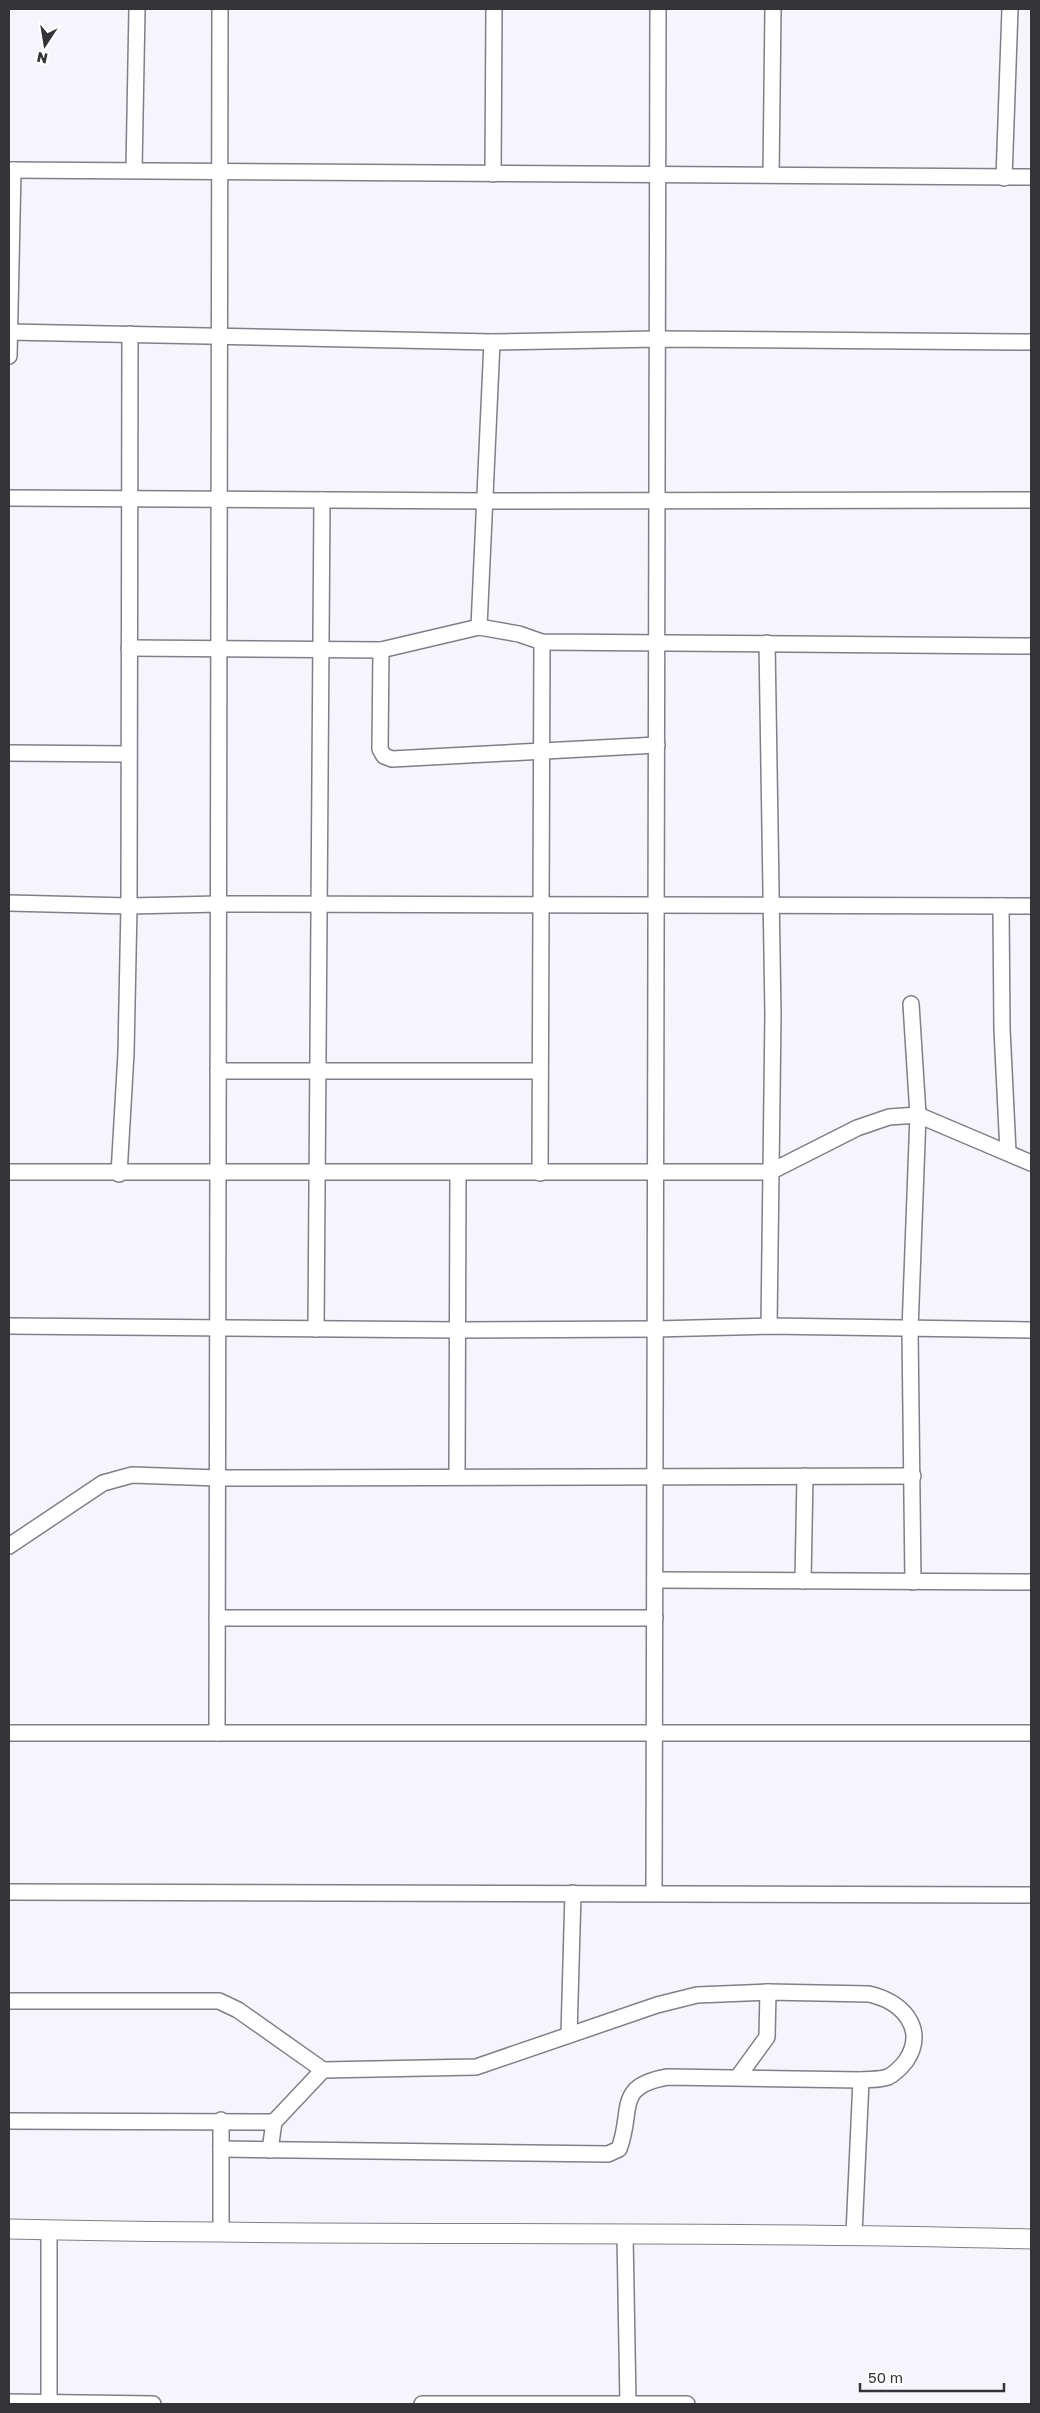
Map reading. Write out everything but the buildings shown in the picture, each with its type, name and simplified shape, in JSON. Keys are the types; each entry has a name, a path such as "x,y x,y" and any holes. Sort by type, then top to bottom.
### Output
{"street":[{"path":"134,170 137,9"},
{"path":"217,1733 220,9"},
{"path":"493,174 494,9"},
{"path":"654,1893 658,9"},
{"path":"771,175 773,9"},
{"path":"1004,178 1010,9"},
{"path":"9,356 11,170 1031,177"},
{"path":"9,332 492,342 658,339 1031,342"},
{"path":"120,1174 126,1053 129,906 130,334"},
{"path":"479,627 492,342"},
{"path":"9,498 485,501 657,499 1031,500"},
{"path":"316,1329 322,500"},
{"path":"129,648 381,650 479,627 520,634 542,642 1031,646"},
{"path":"540,1173 542,642"},
{"path":"767,643 773,1015 769,1326"},
{"path":"381,650 380,749 384,756 392,759 657,745"},
{"path":"9,753 128,754"},
{"path":"9,903 129,906 218,904 1031,906"},
{"path":"1001,906 1002,1029 1008,1152"},
{"path":"910,1004 918,1115 910,1330 913,1582"},
{"path":"218,1070 318,1072 540,1071"},
{"path":"9,1172 120,1174 770,1172 857,1128 889,1117 918,1115 1031,1163"},
{"path":"457,1477 459,1330 458,1174"},
{"path":"9,1326 459,1330 656,1329 769,1326 910,1330 1031,1330"},
{"path":"9,1546 104,1483 132,1475 218,1478 913,1476"},
{"path":"803,1580 805,1476"},
{"path":"655,1580 1031,1582"},
{"path":"217,1618 655,1618"},
{"path":"9,1733 1031,1733"},
{"path":"9,1892 1031,1895"},
{"path":"569,2035 573,1893"},
{"path":"738,2077 767,2037 768,1992"},
{"path":"9,2001 218,2001 238,2010 323,2070 476,2067 678,1999 697,1995 768,1992 869,1994 884,1997 897,2005 911,2023 915,2038 912,2052 903,2064 889,2076 861,2080 668,2077 647,2081 634,2091 627,2105 624,2135 619,2149 608,2154 221,2149"},
{"path":"270,2150 274,2122 323,2070"},
{"path":"854,2234 861,2080"},
{"path":"9,2120 221,2120 274,2122"},
{"path":"221,2120 221,2232"},
{"path":"9,2229 625,2235 854,2234 1031,2239"},
{"path":"48,2230 49,2402"},
{"path":"625,2235 628,2404"},
{"path":"9,2402 153,2404"},
{"path":"422,2404 687,2404"}]}
